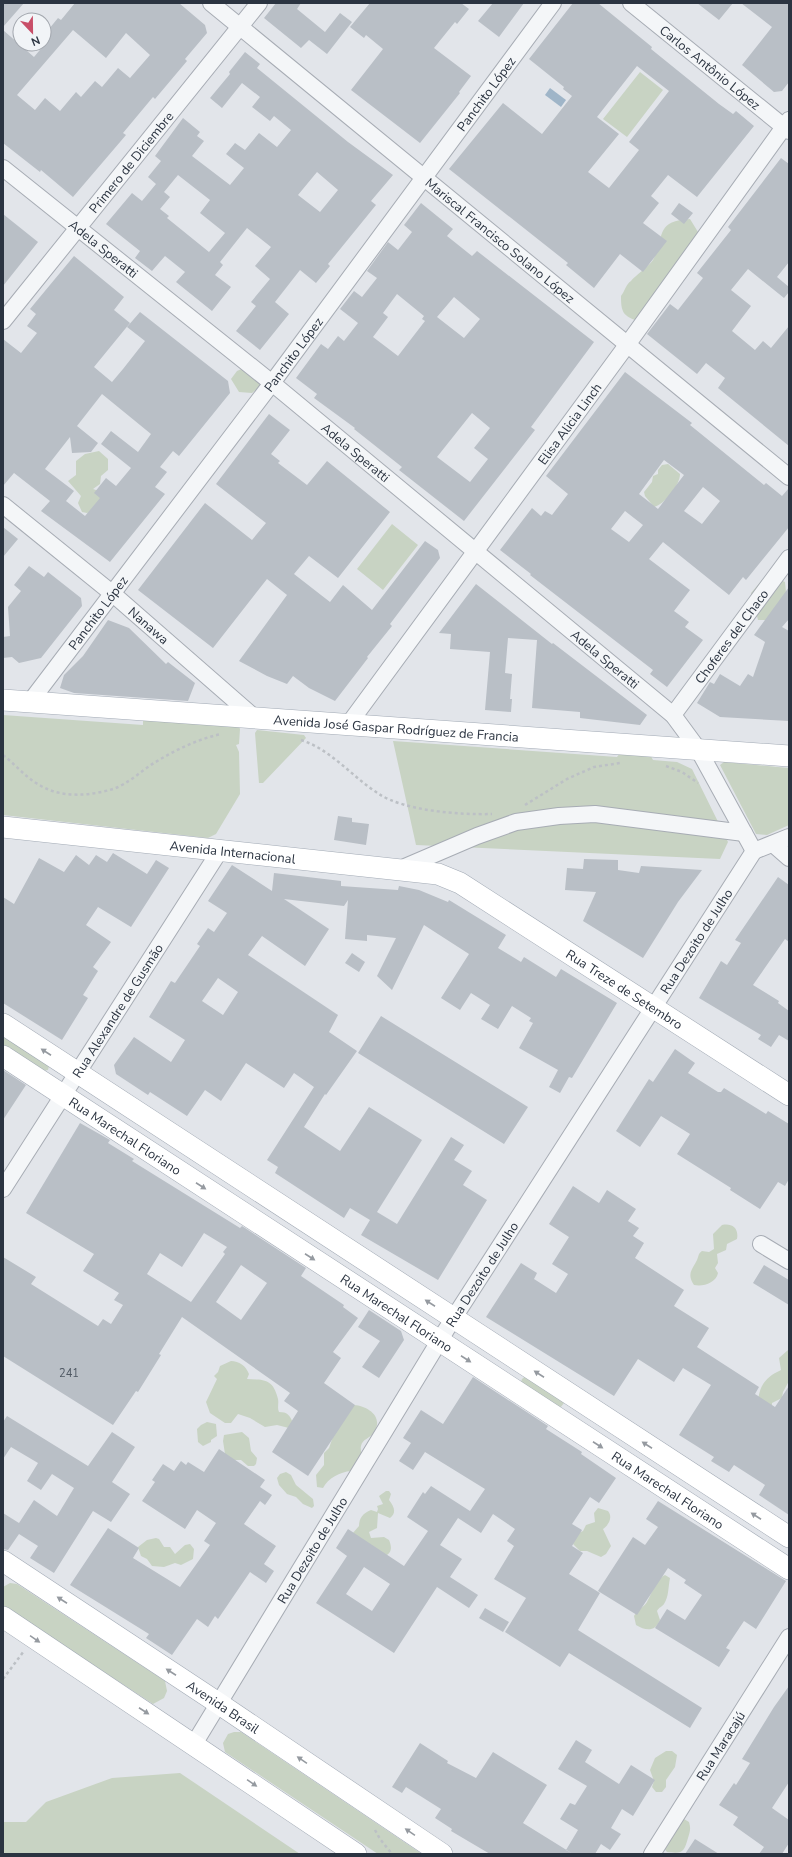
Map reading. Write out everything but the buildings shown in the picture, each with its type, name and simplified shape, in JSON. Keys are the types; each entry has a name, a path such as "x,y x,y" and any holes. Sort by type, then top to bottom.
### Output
{"main road":[{"name":"Avenida José Gaspar Rodríguez de Francia","path":"3,700 789,756"},
{"name":"Avenida Internacional","path":"3,827 219,852 400,869 438,874 460,883"},
{"name":"Rua Treze de Setembro","path":"460,883 789,1095"},
{"name":"Rua Marechal Floriano","path":"3,1024 789,1537"},
{"name":"Rua Marechal Floriano","path":"3,1056 789,1569"},
{"path":"167,1163 182,1142"},
{"path":"570,1426 584,1403"},
{"name":"Avenida Brasil","path":"6,1570 218,1703 442,1854"},
{"path":"3,1617 356,1854"}],"street":[{"name":"Mariscal Francisco Solano López","path":"211,3 789,477"},
{"name":"Primero de Diciembre","path":"3,321 259,3"},
{"name":"Panchito López","path":"30,702 272,384 553,3"},
{"name":"Carlos Antônio López","path":"631,3 787,126"},
{"name":"Elisa Alicia Linch","path":"348,725 787,126"},
{"name":"Adela Speratti","path":"3,168 272,384 673,715 698,749 754,851"},
{"name":"Nanawa","path":"3,505 113,594 255,718"},
{"name":"Choferes del Chaco","path":"673,715 789,558"},
{"path":"400,869 477,836 516,822 559,816 595,814 744,833"},
{"path":"754,851 789,837"},
{"path":"772,844 789,858"},
{"name":"Rua Dezoito de Julho","path":"194,1744 453,1318 754,851"},
{"name":"Rua Alexandre de Gusmão","path":"3,1189 219,852"},
{"path":"761,1244 789,1261"},
{"name":"Rua Maracajú","path":"652,1854 789,1637"}],"path":[{"path":"3,755 22,773 42,787 59,793 82,795 113,788 154,762 195,741 227,733"},
{"path":"300,740 328,753 380,795 402,804 472,815 497,814"},
{"path":"524,805 567,779 594,767 626,762"},
{"path":"662,765 682,772 702,787"},
{"path":"3,1679 33,1638"}],"green space":[{"path":"640,72 663,90 627,137 603,119"},
{"path":"690,219 698,232 638,321 629,317 622,310 621,296 629,282 653,260 663,231 666,227 679,220"},
{"path":"246,367 263,384 252,393 239,392 231,379 237,371"},
{"path":"99,451 108,459 108,470 101,476 100,484 93,489 105,493 95,510 87,513 82,512 78,503 81,496 68,481 76,475 76,461 85,454"},
{"path":"668,464 680,474 679,478 671,494 663,502 654,507 645,496 644,492 652,482 653,476 658,474 658,470 662,465"},
{"path":"392,524 418,545 383,590 357,569"},
{"path":"779,579 785,582 787,603 766,620 758,620 751,593 762,580"},
{"path":"3,715 143,725 143,717 235,717 240,729 239,744 236,745 239,752 240,794 216,834 208,838 3,815"},
{"path":"257,730 304,735 306,738 263,783 259,783 255,733"},
{"path":"393,741 617,757 623,749 647,749 653,760 677,762 692,769 728,842 720,859 416,845"},
{"path":"724,762 789,768 789,825 767,835 756,834 720,765"},
{"path":"3,1035 49,1066 48,1070 43,1071 3,1046"},
{"path":"722,1225 734,1227 737,1232 737,1239 727,1244 726,1250 717,1254 718,1263 715,1268 718,1273 715,1279 709,1284 694,1285 690,1274 699,1254 702,1251 709,1252 714,1249 713,1234"},
{"path":"788,1350 789,1381 783,1392 782,1398 772,1403 772,1409 758,1403 760,1391 767,1379 781,1370 779,1358"},
{"path":"231,1361 237,1362 244,1366 249,1374 247,1379 263,1380 271,1384 278,1399 279,1412 286,1413 292,1420 293,1423 289,1428 277,1425 265,1427 250,1418 238,1414 231,1423 225,1423 210,1413 206,1402 217,1379 214,1376 218,1372 220,1366"},
{"path":"527,1375 568,1398 560,1408 520,1385 522,1379"},
{"path":"354,1405 369,1410 373,1413 376,1417 377,1427 373,1434 362,1444 362,1459 351,1471 335,1476 325,1484 323,1488 317,1487 316,1475 324,1465 324,1453 329,1448 335,1431"},
{"path":"207,1422 216,1424 217,1436 211,1440 211,1442 203,1446 198,1442 197,1429"},
{"path":"242,1432 249,1438 251,1451 257,1458 254,1466 248,1466 241,1460 234,1460 225,1454 223,1441 224,1435"},
{"path":"286,1472 291,1475 296,1485 313,1499 314,1506 312,1508 303,1504 296,1497 287,1494 279,1485 277,1478 280,1474"},
{"path":"386,1491 389,1491 391,1494 389,1500 393,1507 394,1514 390,1518 378,1513 377,1528 369,1532 371,1538 384,1537 389,1540 391,1550 385,1556 352,1534 359,1526 361,1518 364,1514 371,1510 377,1512 377,1506 383,1504 379,1496"},
{"path":"598,1508 608,1511 610,1516 609,1523 603,1529 611,1546 606,1554 601,1557 587,1551 580,1551 573,1544 574,1535 583,1531 586,1525 595,1522 594,1513"},
{"path":"156,1538 159,1539 164,1547 170,1547 175,1554 185,1545 190,1544 194,1549 193,1559 181,1565 175,1563 164,1567 152,1566 147,1559 141,1556 138,1547 147,1540"},
{"path":"665,1575 670,1578 668,1595 666,1601 657,1611 660,1620 658,1624 656,1627 650,1629 636,1625 634,1616 646,1604 657,1583"},
{"path":"10,1583 17,1584 165,1681 167,1691 164,1698 153,1704 3,1606 3,1587"},
{"path":"241,1732 422,1854 378,1854 225,1752 223,1743 228,1734"},
{"path":"666,1751 672,1751 677,1755 675,1767 666,1780 666,1787 662,1792 656,1792 652,1787 654,1781 650,1770 655,1758"},
{"path":"180,1773 300,1854 3,1854 3,1822 26,1822 46,1802 112,1778"},
{"path":"684,1819 689,1822 690,1828 684,1849 676,1853 667,1852 663,1847 678,1820"}],"water":[{"path":"550,88 566,100 561,107 545,95"}]}
